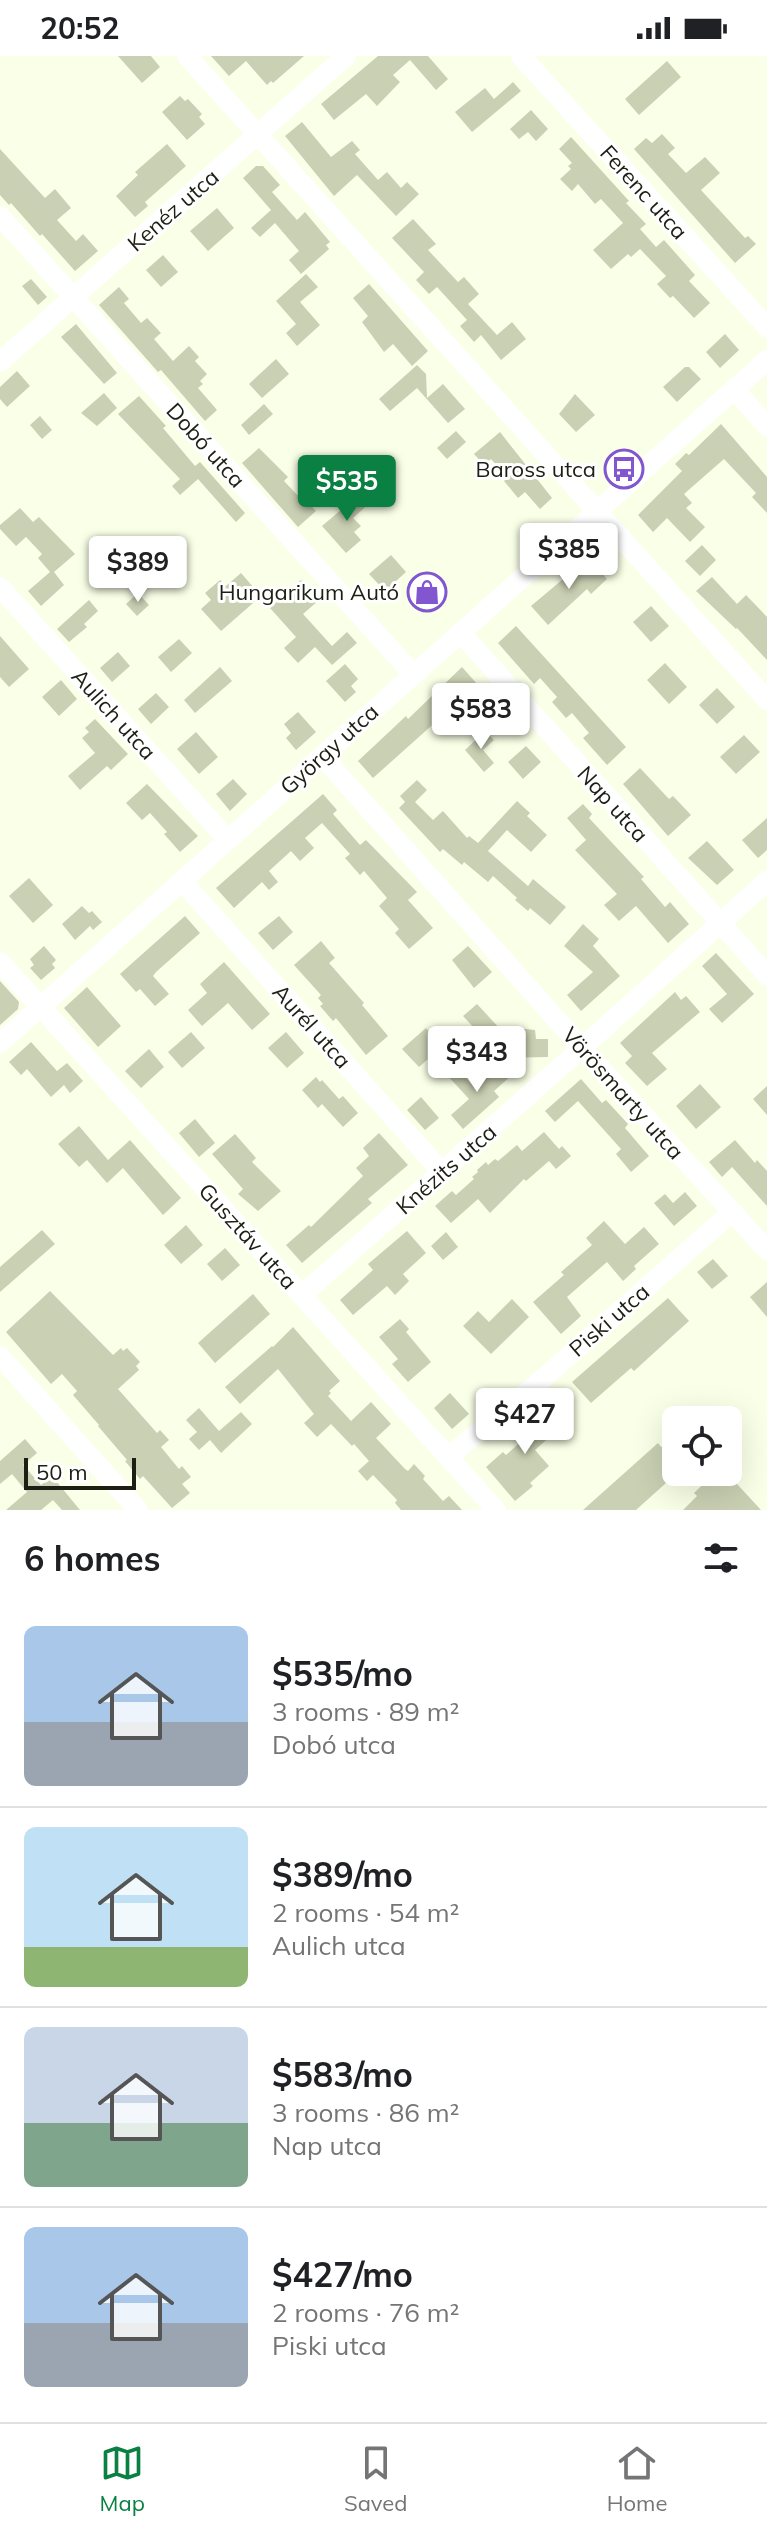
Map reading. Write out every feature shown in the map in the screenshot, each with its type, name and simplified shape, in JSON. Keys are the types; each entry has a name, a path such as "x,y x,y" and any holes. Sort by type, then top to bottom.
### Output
{"street":[{"path":"187,56 767,700"},
{"name":"Kenéz utca","path":"0,362 346,56"},
{"name":"Ferenc utca","path":"521,56 767,327"},
{"name":"Dobó utca","path":"0,216 413,674"},
{"name":"György utca","path":"0,1043 767,360"},
{"path":"734,389 767,426"},
{"name":"Aulich utca","path":"0,587 228,840"},
{"name":"Nap utca","path":"460,632 767,975"},
{"name":"Vörösmarty utca","path":"322,756 767,1250"},
{"name":"Aurél utca","path":"182,881 442,1172"},
{"name":"Knézits utca","path":"302,1295 767,881"},
{"name":"Gusztáv utca","path":"0,962 496,1510"},
{"name":"Piski utca","path":"448,1457 537,1384 732,1212"},
{"path":"0,1356 138,1510"}],"building":[{"path":"118,56 151,56 160,67 142,83"},
{"path":"211,56 304,56 267,85 246,61 229,76"},
{"path":"378,56 428,56 448,79 436,90 410,60 393,75 400,82 377,106 366,94 334,120 321,104"},
{"path":"667,61 681,77 639,115 625,99"},
{"path":"513,82 521,91 472,132 455,112 485,88 494,99"},
{"path":"180,96 185,101 188,99 202,114 199,117 205,124 187,140 162,112"},
{"path":"531,110 548,129 536,141 528,132 519,139 510,129"},
{"path":"302,122 331,157 352,141 360,150 355,154 378,180 387,172 401,188 407,182 419,194 396,216 357,175 334,196 285,136"},
{"path":"662,134 675,148 668,154 686,173 705,157 720,173 701,190 745,238 748,236 756,244 735,263 634,149 646,138 652,143"},
{"path":"571,137 629,201 626,203 646,224 640,229 656,247 664,240 695,275 689,281 710,303 694,318 657,284 666,276 640,249 631,257 628,254 611,269 593,250 623,223 601,199 595,204 578,184 572,191 560,179 571,169 568,166 572,163 559,149"},
{"path":"167,144 186,166 145,202 148,206 135,217 116,196 138,175 135,172"},
{"path":"0,149 45,198 55,189 71,208 57,220 76,241 83,234 98,251 75,271 42,234 40,236 0,195"},
{"path":"256,166 263,166 280,185 272,192 297,220 305,212 330,242 326,245 329,249 301,274 289,260 299,251 275,223 260,237 251,228 271,210 243,178"},
{"path":"217,208 234,228 208,251 190,231"},
{"path":"413,219 436,244 428,250 458,282 464,277 479,294 468,304 497,335 512,322 526,339 501,360 481,335 474,342 460,326 467,320 437,287 429,294 416,280 424,272 392,238"},
{"path":"163,255 178,272 161,287 146,270"},
{"path":"306,274 318,287 300,302 320,325 297,346 286,333 296,324 276,301"},
{"path":"31,279 47,297 38,305 22,286"},
{"path":"369,284 428,351 412,366 393,344 384,352 362,322 368,316 353,298"},
{"path":"119,287 129,299 124,303 141,323 147,318 161,333 154,339 173,361 189,346 199,357 195,361 207,374 198,388 217,410 205,421 99,305"},
{"path":"76,324 117,373 104,384 61,337"},
{"path":"725,334 739,350 720,368 706,352"},
{"path":"276,359 289,374 262,398 249,384"},
{"path":"417,365 426,374 427,398 443,384 465,409 448,423 417,388 390,411 379,399"},
{"path":"685,367 701,379 677,402 663,387"},
{"path":"17,371 30,386 7,407 0,399 0,387"},
{"path":"104,393 117,408 97,426 81,413"},
{"path":"575,394 595,415 576,432 559,414"},
{"path":"139,396 195,466 200,462 245,513 236,522 198,479 180,495 172,486 180,479 118,414"},
{"path":"264,404 273,414 249,435 241,425"},
{"path":"40,416 52,430 42,439 30,425"},
{"path":"721,424 767,477 767,513 752,497 756,493 724,459 684,494 692,503 686,508 705,527 690,542 667,518 653,532 638,515 682,471 675,464"},
{"path":"456,431 466,442 447,459 437,448"},
{"path":"500,432 552,498 540,509 525,492 518,498 504,481 508,478 491,459 484,465 474,454"},
{"path":"259,448 288,477 284,481 316,511 298,527 242,463"},
{"path":"362,492 371,502 353,518 361,526 354,532 361,540 346,553 322,526"},
{"path":"20,508 33,522 39,517 75,554 54,572 64,585 41,606 28,591 50,572 38,558 42,554 26,537 16,546 0,529 0,525"},
{"path":"702,545 716,560 700,576 685,561"},
{"path":"391,555 406,572 385,591 369,574"},
{"path":"588,558 607,579 591,594 587,589 548,625 531,606"},
{"path":"241,573 261,596 221,631 201,609 211,600 205,593 220,580 226,586"},
{"name":"Hungarikum Autó","path":"431,577 443,590 426,610 412,594"},
{"path":"712,577 737,604 746,595 767,617 767,660 696,591"},
{"path":"301,580 319,600 303,614 332,646 347,632 357,643 332,665 315,647 298,663 284,648 296,637 270,608"},
{"path":"138,593 149,605 137,616 126,604"},
{"path":"89,600 98,611 84,624 87,627 69,642 57,629"},
{"path":"651,606 669,626 651,642 633,622"},
{"path":"516,626 626,747 607,765 583,738 589,733 572,713 566,718 552,702 557,697 540,678 534,684 498,643"},
{"path":"0,636 29,669 9,687 0,677"},
{"path":"179,639 192,653 171,672 158,657"},
{"path":"118,652 130,666 112,682 100,668"},
{"path":"665,663 687,687 669,704 647,680"},
{"path":"345,664 358,679 351,686 356,692 345,702 326,681"},
{"path":"220,667 232,681 195,713 184,700"},
{"path":"462,667 478,685 453,707 461,717 448,729 439,719 373,778 358,761"},
{"path":"61,680 77,699 59,716 42,697"},
{"path":"717,688 735,707 717,724 699,705"},
{"path":"156,693 169,707 151,724 138,709"},
{"path":"298,712 316,732 296,750 286,738 291,733 284,724"},
{"path":"95,719 128,754 111,770 107,766 80,790 68,776 95,753 82,738 89,732 85,728"},
{"path":"485,731 494,740 483,750 494,763 484,772 465,750"},
{"path":"196,732 218,757 199,774 177,749"},
{"path":"744,735 760,752 736,774 720,757"},
{"path":"526,746 541,762 523,779 508,762"},
{"path":"640,768 669,799 673,796 691,815 668,836 623,784"},
{"path":"233,779 247,794 230,811 216,794"},
{"path":"417,780 427,790 415,802 433,820 443,811 467,838 469,836 478,843 517,801 530,813 527,816 547,835 531,852 507,830 488,851 528,886 533,879 566,907 550,925 515,900 517,898 493,876 488,882 464,862 462,865 443,849 440,852 399,808 405,802 400,796"},
{"path":"147,784 198,836 180,852 150,813 142,820 126,803"},
{"path":"323,794 337,810 333,814 360,845 366,840 417,892 408,900 433,928 409,949 395,933 399,929 379,906 387,898 364,871 360,875 345,858 350,854 322,823 305,838 314,848 300,861 291,851 269,871 278,882 269,890 262,882 234,908 216,888"},
{"path":"583,804 592,814 589,818 644,877 641,879 665,907 670,902 689,924 668,943 636,906 619,921 604,905 617,894 575,850 586,840 567,818"},
{"path":"767,818 767,850 758,858 742,840"},
{"path":"707,841 734,870 717,885 688,858"},
{"path":"29,878 53,905 33,923 9,896"},
{"path":"82,906 102,922 93,930 90,926 75,940 62,924"},
{"path":"185,916 200,933 153,976 169,994 155,1006 140,989 136,992 120,974"},
{"path":"279,916 293,932 273,950 258,933"},
{"path":"583,924 599,939 593,946 620,976 581,1011 567,995 593,972 564,946"},
{"path":"321,941 335,958 329,963 388,1036 366,1055 336,1018 333,1021 320,1006 323,1004 318,998 321,995 294,965"},
{"path":"44,946 56,960 52,964 55,968 41,980 30,968 34,965 30,959"},
{"path":"468,946 492,972 474,988 452,960"},
{"path":"716,953 754,994 722,1023 709,1009 727,994 702,966"},
{"path":"224,962 270,1014 252,1030 228,1003 202,1026 188,1010 207,993 200,984"},
{"path":"0,981 19,1002 18,1009 0,1025"},
{"path":"87,987 121,1026 98,1047 64,1008"},
{"path":"675,992 681,1000 686,996 700,1012 652,1053 667,1069 647,1086 625,1063 632,1056 620,1043"},
{"path":"477,1004 514,1044 516,1028 535,1030 536,1039 548,1039 548,1057 502,1058 463,1016"},
{"path":"426,1028 442,1047 419,1067 402,1049"},
{"path":"191,1032 205,1048 182,1068 168,1052"},
{"path":"286,1032 304,1053 287,1068 268,1048"},
{"path":"31,1042 57,1071 67,1063 83,1081 70,1093 64,1085 51,1097 27,1069 21,1075 9,1062"},
{"path":"149,1049 164,1067 141,1088 125,1071"},
{"path":"502,1064 512,1075 494,1091 499,1097 463,1129 451,1115 469,1099 447,1075 456,1067 475,1088"},
{"path":"316,1077 339,1099 343,1096 358,1113 343,1127 322,1104 318,1108 302,1090"},
{"path":"581,1079 602,1103 606,1100 628,1124 625,1128 649,1156 631,1172 616,1154 621,1149 578,1101 555,1122 545,1111"},
{"path":"700,1084 721,1107 696,1129 676,1106"},
{"path":"767,1086 767,1115 753,1099"},
{"path":"421,1097 439,1118 425,1130 407,1110"},
{"path":"195,1119 215,1143 199,1157 179,1133"},
{"path":"79,1126 108,1160 130,1140 181,1198 163,1215 123,1168 107,1183 87,1160 79,1167 58,1144"},
{"path":"544,1132 559,1149 562,1146 571,1156 556,1169 549,1161 526,1181 524,1179 490,1213 478,1199 451,1223 435,1206 452,1191 456,1195 474,1179 472,1177 486,1162 488,1165 495,1159 498,1161 517,1145 522,1151"},
{"path":"379,1133 408,1165 368,1199 372,1203 302,1263 286,1245 309,1225 311,1227 363,1176 356,1168 369,1156 363,1148"},
{"path":"235,1134 256,1158 252,1162 281,1191 258,1211 238,1194 243,1189 212,1154"},
{"path":"735,1140 755,1163 757,1160 767,1171 767,1206 732,1167 722,1177 709,1162"},
{"path":"685,1192 697,1206 674,1226 654,1203 665,1194 673,1203"},
{"path":"604,1221 625,1244 644,1227 659,1244 634,1266 636,1269 623,1281 607,1262 567,1297 581,1316 561,1334 533,1302 592,1245 586,1238"},
{"path":"186,1225 203,1245 181,1264 164,1245"},
{"path":"42,1230 55,1244 0,1292 0,1267"},
{"path":"407,1231 426,1253 403,1274 409,1281 395,1295 387,1286 353,1315 340,1300 373,1270 368,1264"},
{"path":"446,1232 458,1247 443,1260 431,1246"},
{"path":"225,1248 240,1265 222,1281 207,1264"},
{"path":"713,1259 728,1276 712,1289 697,1272"},
{"path":"767,1282 767,1317 750,1297"},
{"path":"50,1291 113,1355 121,1348 123,1351 127,1348 140,1362 136,1366 139,1370 118,1389 157,1433 160,1430 169,1440 161,1447 179,1469 182,1466 191,1477 182,1484 190,1493 172,1508 125,1461 73,1395 77,1391 62,1374 51,1384 6,1332"},
{"path":"253,1294 270,1314 215,1363 198,1343"},
{"path":"668,1298 689,1321 634,1371 631,1368 591,1403 572,1382"},
{"path":"512,1299 529,1317 491,1354 463,1326 478,1311 489,1322"},
{"path":"400,1319 409,1329 406,1332 431,1362 408,1382 392,1364 398,1359 379,1337"},
{"path":"293,1327 340,1381 328,1396 351,1421 371,1402 391,1424 376,1438 405,1469 408,1471 414,1464 443,1501 449,1496 462,1510 401,1510 395,1503 397,1500 373,1475 367,1481 358,1471 369,1461 354,1444 352,1446 331,1424 317,1437 304,1423 314,1414 278,1369 240,1404 225,1387"},
{"path":"450,1393 469,1414 452,1429 434,1408"},
{"path":"545,1405 563,1425 535,1450 549,1466 530,1483 533,1486 515,1501 486,1467 503,1452 506,1455 535,1429 528,1421"},
{"path":"199,1408 219,1431 241,1412 252,1424 221,1453 210,1440 199,1450 189,1439 197,1432 186,1420"},
{"path":"25,1439 37,1453 23,1465 41,1485 52,1476 80,1510 62,1510 53,1500 41,1510 6,1510 27,1492 12,1474 0,1484 0,1461"},
{"path":"658,1443 661,1447 663,1486 636,1510 583,1510"},
{"path":"701,1486 739,1486 761,1510 683,1510 697,1496 694,1493"}],"place":[{"name":"Baross utca","path":"624,469"},
{"name":"Hungarikum Autó","path":"427,592"}]}
